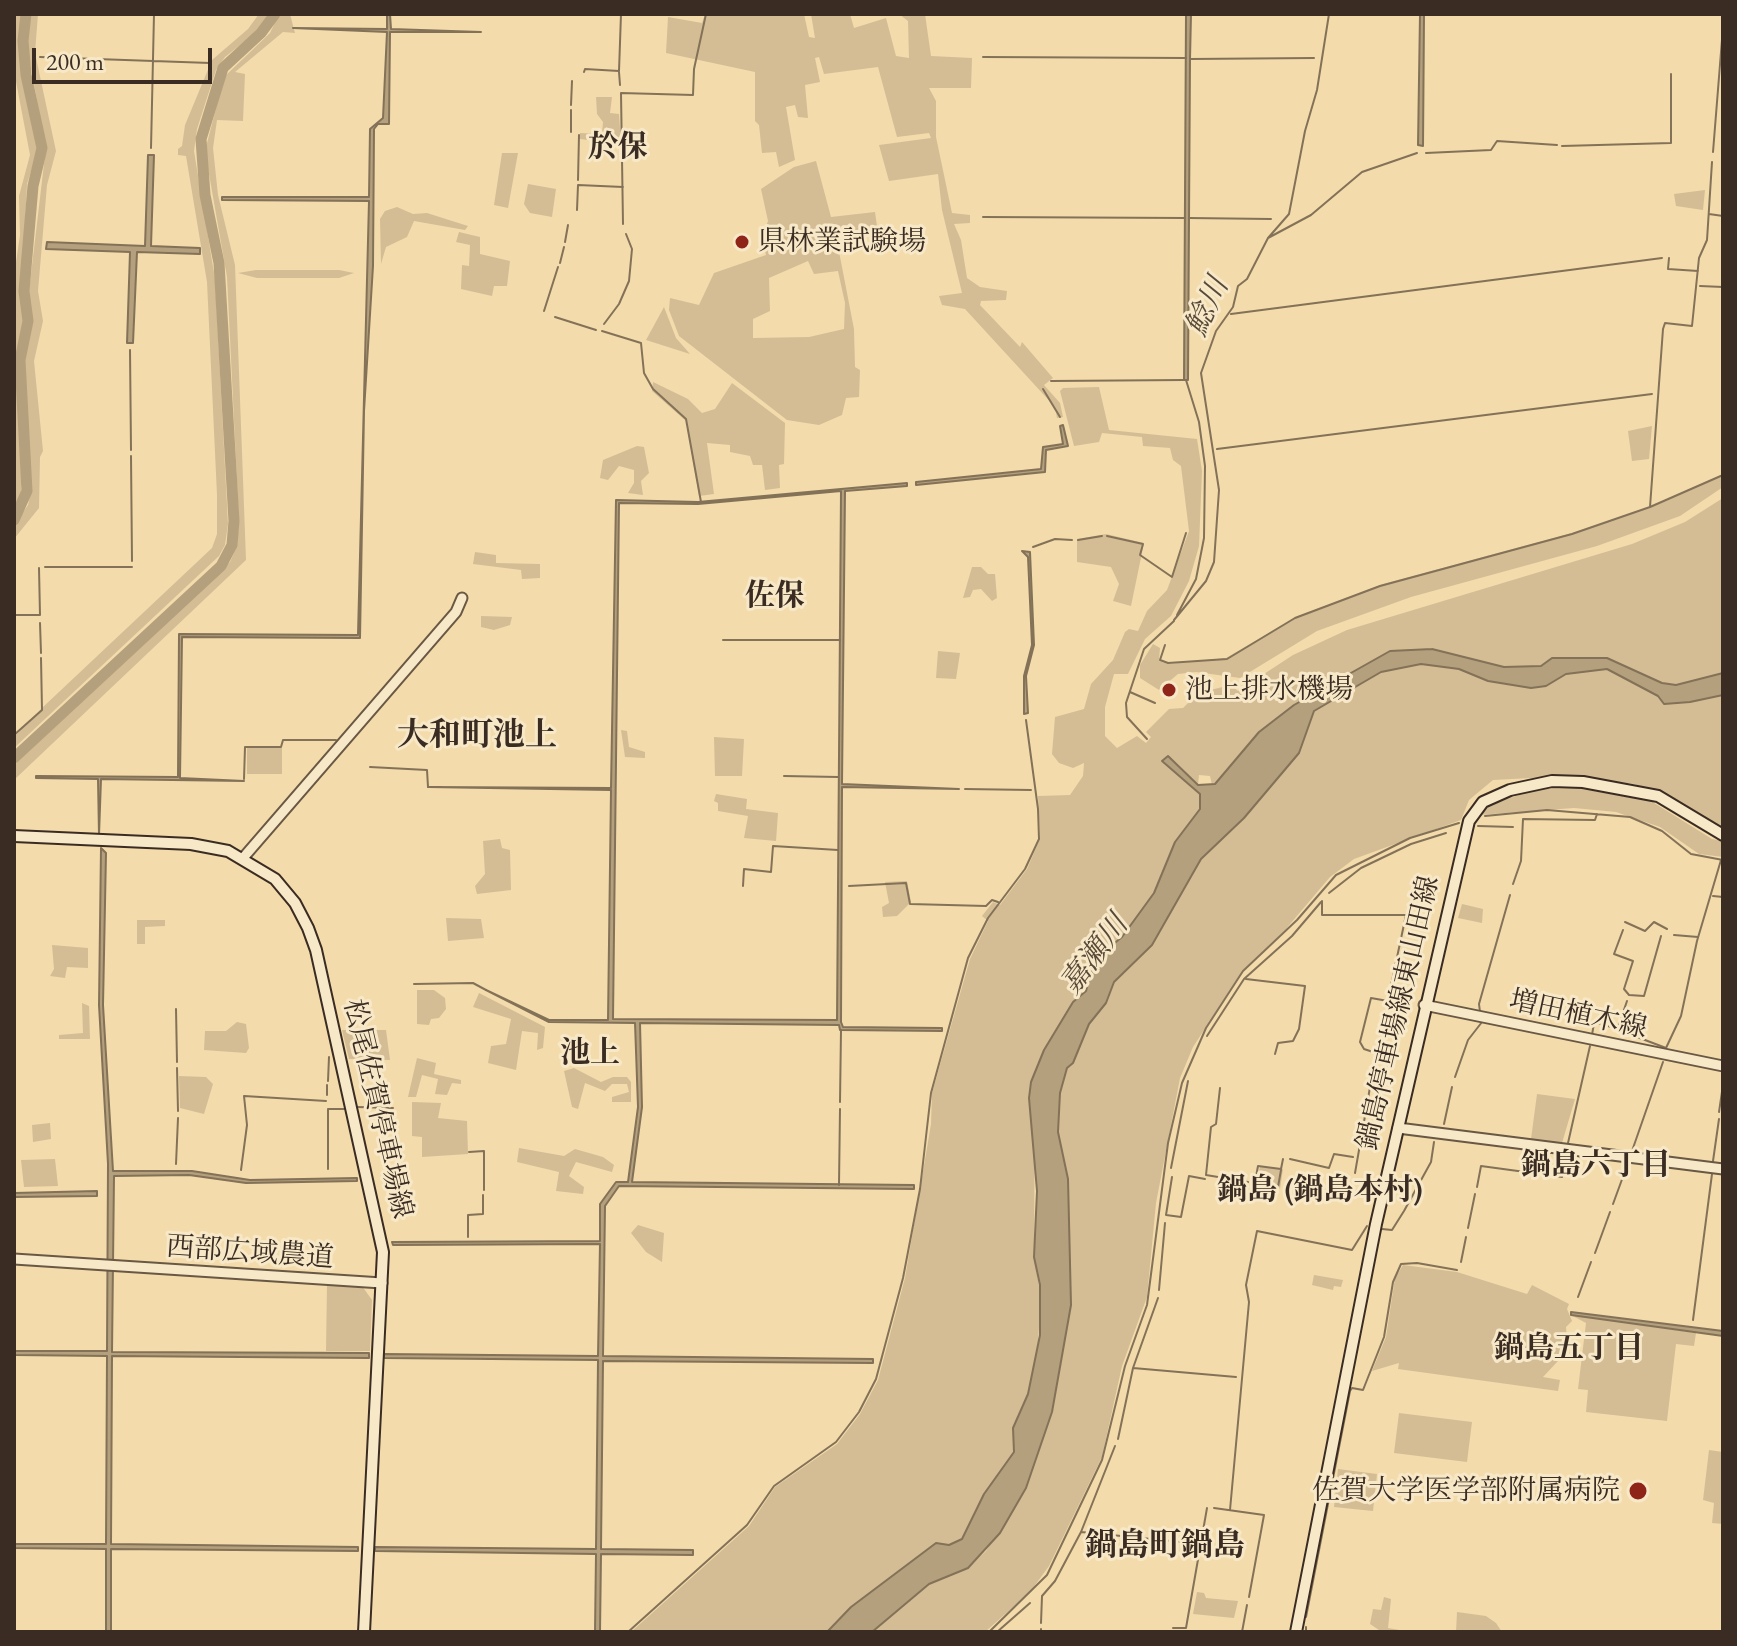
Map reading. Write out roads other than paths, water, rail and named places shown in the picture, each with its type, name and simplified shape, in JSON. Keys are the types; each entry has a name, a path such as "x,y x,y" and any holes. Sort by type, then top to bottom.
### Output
{"main road":[{"name":"鍋島停車場線東山田線","path":"1296,1632 1424,1005 1469,821 1483,802 1493,795 1524,785 1552,781 1630,789 1675,805 1707,828 1723,835"},
{"name":"松尾佐賀停車場線","path":"14,836 191,844 213,847 243,858 275,879 290,896 316,950 383,1252 364,1632"}],"street":[{"path":"243,858 456,612 462,598"},
{"name":"増田植木線","path":"1424,1005 1723,1066"},
{"path":"1398,1128 1723,1169"},
{"name":"西部広域農道","path":"14,1259 382,1283"}],"waterway":[{"path":"14,520 27,491 20,360 28,321 24,291 33,186 42,148 26,75 23,41 26,14"},
{"path":"151,148 154,14"},
{"path":"14,758 221,566 232,545 234,521 219,263 205,195 201,139 223,68 261,33 275,14"},
{"path":"584,72 585,69 619,71 621,14"},
{"path":"623,224 621,93 693,95 694,69 706,14"},
{"name":"鯰川","path":"1174,620 1206,581 1214,562 1219,490 1201,373 1216,331 1233,307 1238,286 1247,279 1268,238 1289,214 1305,131 1317,90 1329,14"},
{"path":"1713,152 1723,27"},
{"path":"40,57 210,63"},
{"path":"983,57 1186,58"},
{"path":"1190,59 1314,58"},
{"path":"619,72 620,85"},
{"path":"1562,146 1671,143 1671,74"},
{"path":"571,105 572,81"},
{"path":"571,110 571,132"},
{"path":"578,180 579,135"},
{"path":"1426,153 1491,150 1497,141 1557,145"},
{"path":"1268,238 1311,215 1362,172 1417,153"},
{"path":"1650,507 1663,329 1665,323 1692,326 1699,258 1707,240 1712,162"},
{"path":"577,210 578,185 623,187"},
{"path":"1709,214 1723,216"},
{"path":"983,217 1185,218"},
{"path":"1189,218 1271,219"},
{"path":"565,242 568,225"},
{"path":"604,324 619,304 629,281 632,249 626,234"},
{"path":"560,263 564,247"},
{"path":"1231,314 1662,258"},
{"path":"1669,258 1668,269 1698,271"},
{"path":"544,311 558,267"},
{"path":"1700,286 1723,287"},
{"path":"555,317 596,330"},
{"path":"602,331 641,343 644,373 653,389 686,419 701,502"},
{"path":"130,350 131,450"},
{"path":"1051,381 1184,380"},
{"path":"1177,615 1196,579 1204,538 1205,466 1199,422 1186,380"},
{"path":"1043,389 1060,417"},
{"path":"1217,449 1652,394"},
{"path":"131,456 132,561"},
{"path":"1165,645 1160,660 1168,663 1227,659 1295,618 1380,586 1572,534 1650,507 1723,475"},
{"path":"1107,536 1143,544 1140,555 1172,577 1186,533"},
{"path":"1078,540 1102,536"},
{"path":"1033,547 1055,539 1072,540"},
{"path":"45,567 132,567"},
{"path":"14,615 40,615 39,568"},
{"path":"1147,739 1127,717 1126,703 1144,649 1174,621"},
{"path":"40,623 41,653"},
{"path":"723,640 840,640"},
{"path":"14,735 42,710 41,658"},
{"path":"1130,692 1155,703"},
{"path":"628,1632 747,1525 774,1486 836,1442 859,1412 876,1379 903,1278 920,1189 931,1093 968,958 988,918 1025,869 1039,839 1026,720"},
{"path":"244,779 245,747 281,747 283,740 336,740"},
{"path":"370,767 427,770 428,787"},
{"path":"784,776 838,777"},
{"path":"965,789 1031,790"},
{"path":"1485,816 1547,810 1630,817 1662,831 1691,854 1723,860"},
{"path":"1513,884 1521,861 1523,819 1595,820 1597,814"},
{"path":"989,1632 1047,1575 1102,1460 1125,1366 1147,1305 1168,1143 1182,1083 1206,1028 1243,971 1297,920 1336,875 1410,838 1459,823"},
{"path":"1478,826 1513,827"},
{"path":"1329,893 1361,868 1411,844 1446,833"},
{"path":"743,886 744,869 771,872 773,846 838,850"},
{"path":"1592,1035 1594,1023 1603,1024 1666,1048 1681,1016 1697,941 1721,860"},
{"path":"849,886 906,883 910,904 986,906 992,900 998,902"},
{"path":"1480,1012 1479,1004 1510,895"},
{"path":"1713,896 1723,897"},
{"path":"1322,901 1322,915 1406,915 1389,995"},
{"path":"1207,1036 1244,979 1292,936 1321,902"},
{"path":"1625,922 1645,931 1654,922 1667,929"},
{"path":"1623,930 1614,954 1633,961 1624,989 1629,995 1644,996 1661,936"},
{"path":"1674,935 1698,937"},
{"path":"1246,979 1305,986 1299,1029 1293,1041 1278,1043 1275,1054"},
{"path":"414,984 473,983 486,990"},
{"path":"1355,1173 1376,1053 1364,1049 1360,1042 1371,998 1388,1001"},
{"path":"1617,1030 1627,1001"},
{"path":"1722,1025 1723,1002"},
{"path":"176,1009 177,1062"},
{"path":"1455,1077 1468,1040 1482,1022"},
{"path":"840,1102 841,1030"},
{"path":"1568,1143 1590,1046"},
{"path":"328,1081 329,1057"},
{"path":"1632,1151 1663,1062"},
{"path":"177,1068 178,1111"},
{"path":"1171,1168 1188,1081"},
{"path":"327,1085 327,1095"},
{"path":"1719,1112 1723,1085"},
{"path":"1444,1124 1452,1087"},
{"path":"1220,1088 1216,1124 1211,1127 1206,1175 1248,1182"},
{"path":"241,1170 247,1125 244,1096 326,1101"},
{"path":"357,1107 393,1108"},
{"path":"328,1169 328,1109 345,1109"},
{"path":"839,1185 840,1109"},
{"path":"176,1164 178,1118"},
{"path":"1713,1161 1719,1119"},
{"path":"1382,1229 1392,1230 1404,1211 1431,1162 1434,1142"},
{"path":"469,1152 484,1151 484,1190"},
{"path":"1290,1159 1329,1168 1334,1154 1353,1157"},
{"path":"1477,1187 1481,1166 1562,1177 1564,1156"},
{"path":"1255,1182 1258,1166 1281,1169 1283,1159"},
{"path":"1613,1204 1628,1163"},
{"path":"1278,1187 1281,1170"},
{"path":"1693,1320 1712,1174"},
{"path":"1172,1177 1166,1215 1181,1217 1189,1176 1205,1179"},
{"path":"1468,1228 1475,1194"},
{"path":"468,1237 468,1215 483,1214 483,1195"},
{"path":"1595,1253 1610,1212"},
{"path":"1159,1290 1165,1223"},
{"path":"1230,1510 1249,1302 1246,1285 1257,1231 1352,1250 1367,1226"},
{"path":"1461,1262 1466,1237"},
{"path":"1578,1297 1591,1262"},
{"path":"1306,1617 1350,1391 1352,1388 1363,1390 1384,1337 1393,1282 1401,1264 1417,1263 1457,1270"},
{"path":"1118,1439 1133,1368 1158,1298"},
{"path":"1133,1368 1236,1377"},
{"path":"1041,1623 1042,1596 1055,1581 1081,1532 1115,1446"},
{"path":"1173,1628 1186,1628 1207,1508"},
{"path":"1214,1508 1264,1515 1249,1597"},
{"path":"1081,1532 1202,1544"},
{"path":"997,1632 1030,1603"},
{"path":"1242,1632 1247,1605"},
{"path":"1306,1627 1306,1632"}],"place":[{"name":"県林業試験場","path":"742,242"},
{"name":"池上排水機場","path":"1169,690"},
{"name":"佐賀大学医学部附属病院","path":"1638,1491"}],"district":[{"name":"於保","path":"618,148"},
{"name":"佐保","path":"775,597"},
{"name":"大和町池上","path":"477,736"},
{"name":"池上","path":"590,1054"},
{"name":"鍋島六丁目","path":"1596,1166"},
{"name":"鍋島 (鍋島本村)","path":"1320,1191"},
{"name":"鍋島五丁目","path":"1569,1349"},
{"name":"鍋島町鍋島","path":"1165,1546"}],"water label":[{"name":"嘉瀬川","path":"1095,955"}]}
